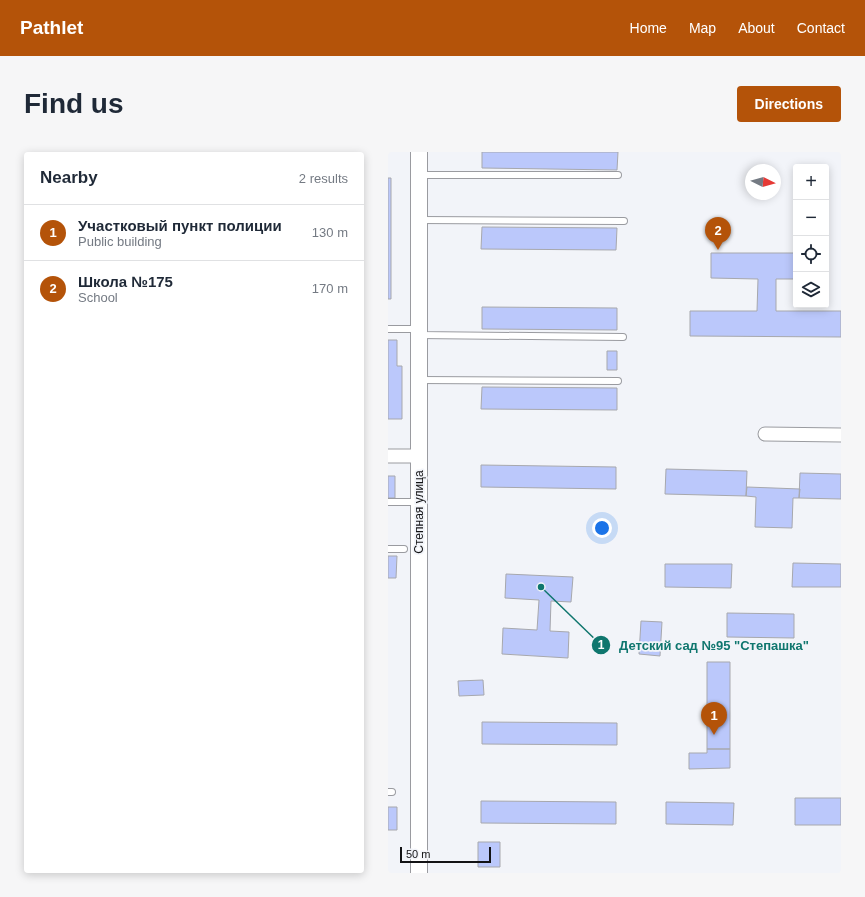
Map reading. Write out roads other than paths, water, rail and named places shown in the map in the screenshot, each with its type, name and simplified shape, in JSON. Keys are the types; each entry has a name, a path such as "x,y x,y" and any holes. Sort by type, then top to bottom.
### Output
{"street":[{"name":"Степная улица","path":"419,152 419,873"},
{"path":"765,434 841,435"},
{"path":"388,456 419,456"}],"lane":[{"path":"419,175 618,175"},
{"path":"419,220 624,221"},
{"path":"388,329 419,332 623,336"},
{"path":"419,380 618,381"},
{"path":"388,502 419,502"},
{"path":"388,549 404,549"}],"place":[{"name":"Школа №175","path":"718,250"},
{"name":"Детский сад №95 \"Степашка\"","path":"541,587"},
{"name":"Участковый пункт полиции","path":"714,735"}]}
